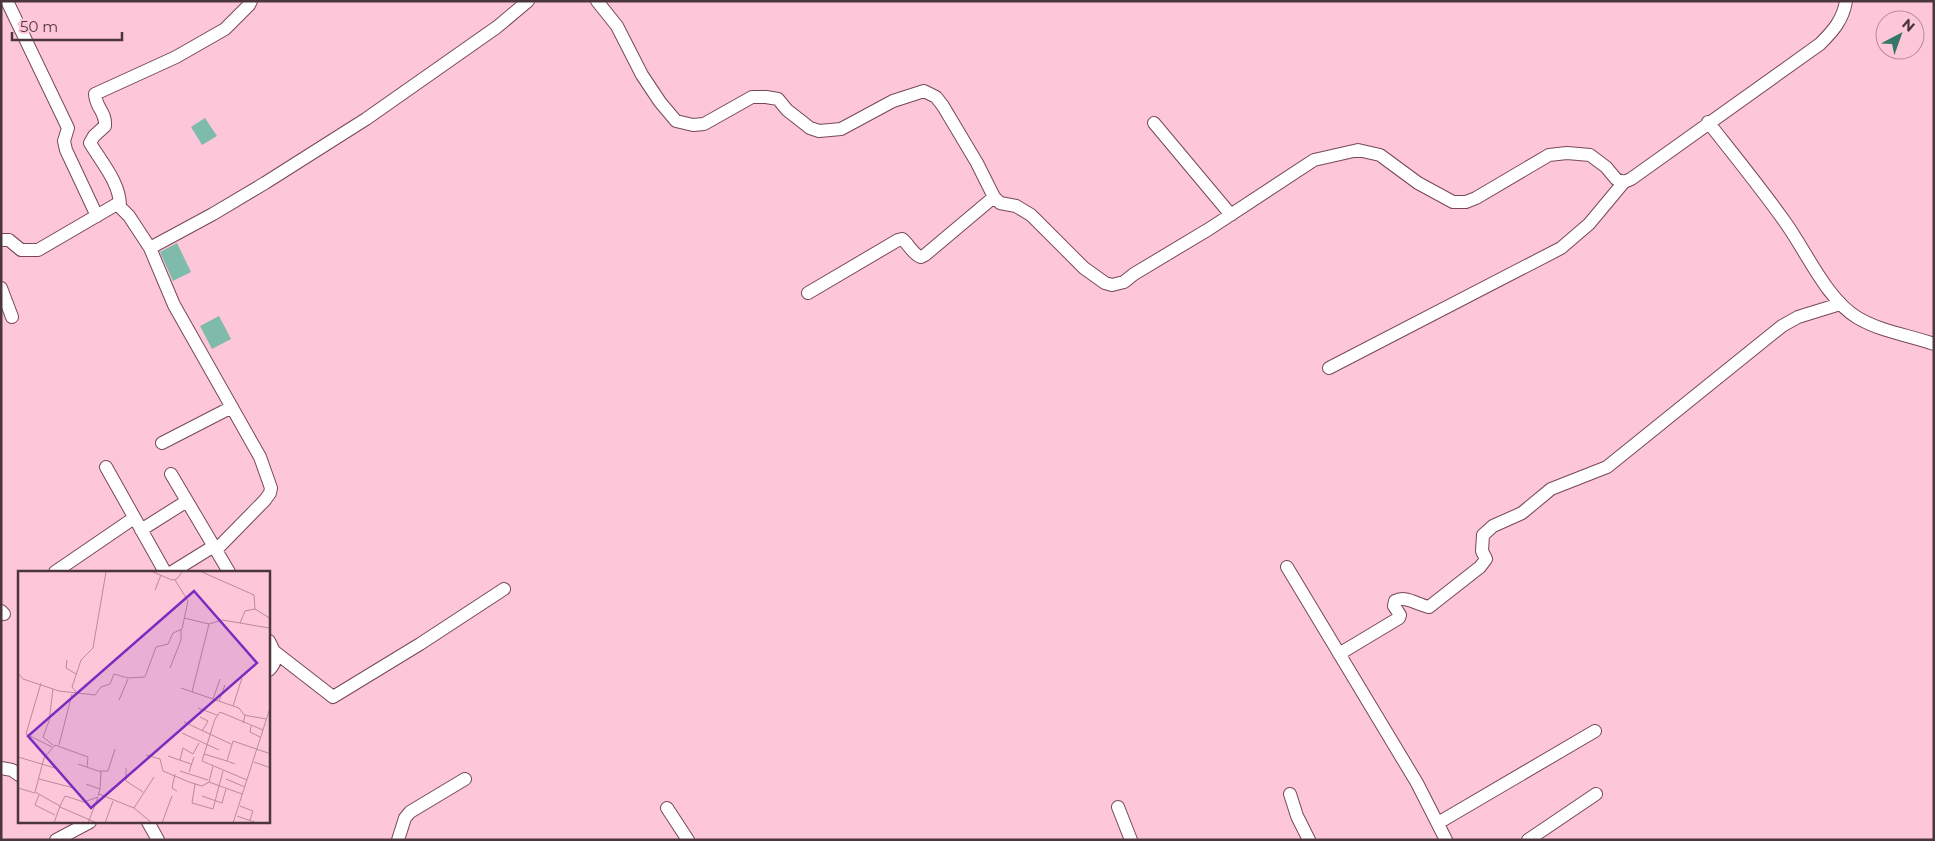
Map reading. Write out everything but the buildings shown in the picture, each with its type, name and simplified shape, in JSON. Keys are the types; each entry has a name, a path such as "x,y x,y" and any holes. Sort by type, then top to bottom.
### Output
{"street":[{"path":"7,1 68,128 64,145 97,216"},
{"path":"120,206 120,195 90,143 94,136 105,126 106,117 96,102 95,94 176,57 225,29 249,5 250,1"},
{"path":"150,248 250,192 366,119 497,27 528,1"},
{"path":"597,1 617,26 642,75 660,102 676,121 693,125 704,124 752,97 766,97 778,99 787,110 810,128 819,131 841,129 893,101 924,91 936,97 977,162 994,197 1000,203 1016,206 1031,215 1084,268 1112,285 1124,282 1314,160 1358,150 1380,155 1418,183 1453,202 1466,202 1476,198 1549,155 1567,153 1590,155 1606,166 1616,179 1624,182"},
{"path":"1329,368 1560,248 1589,224 1624,182 1631,180 1708,122 1820,44 1834,30 1844,14 1846,1"},
{"path":"1708,122 1786,223 1840,304 1857,318 1884,330 1934,344"},
{"path":"1154,124 1231,215"},
{"path":"808,293 898,240 902,239 905,241 917,255 921,257 925,255 994,197"},
{"path":"1,240 9,240 21,250 38,250 117,204 120,206 129,216 150,248 174,305 260,457 271,488 270,494 215,548 174,571"},
{"path":"1,288 12,317"},
{"path":"1339,654 1399,618 1400,615 1394,606 1395,601 1398,599 1408,600 1429,607 1480,567 1486,559 1482,551 1483,535 1493,526 1522,513 1552,489 1607,467 1782,326 1798,317 1840,304"},
{"path":"162,443 232,407"},
{"path":"106,467 164,571"},
{"path":"171,474 228,571"},
{"path":"141,530 187,501"},
{"path":"56,571 134,518"},
{"path":"1287,567 1417,782 1446,840"},
{"path":"272,646 333,697 420,644 504,589"},
{"path":"270,669 276,660 272,646"},
{"path":"1438,824 1595,731"},
{"path":"1,768 12,770 18,774"},
{"path":"398,840 410,812 465,779"},
{"path":"1290,794 1297,816 1309,840"},
{"path":"1528,840 1596,794"},
{"path":"1118,807 1131,840"},
{"path":"667,808 688,840"},
{"path":"56,840 86,824"},
{"path":"149,824 158,840"}]}
